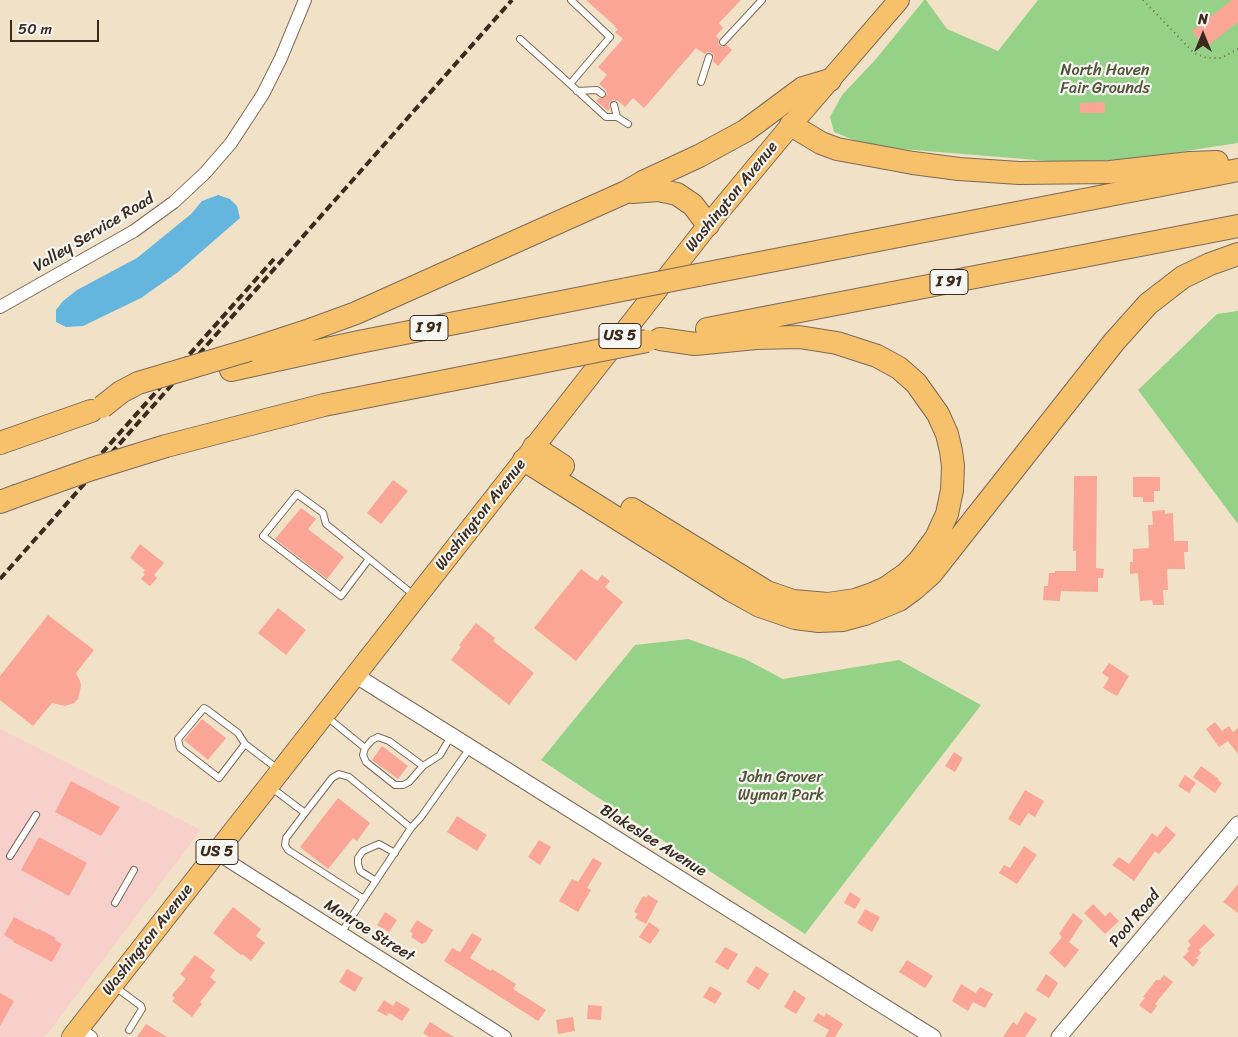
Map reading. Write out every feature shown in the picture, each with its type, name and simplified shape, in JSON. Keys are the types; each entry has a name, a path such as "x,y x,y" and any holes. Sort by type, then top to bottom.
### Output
{"highway":[{"path":"96,409 138,383 308,332 356,313 626,192 745,131 803,88 830,80"},
{"path":"791,125 821,143 837,149 913,163 976,171 1110,172 1190,163 1238,162"},
{"name":"I 91","path":"0,443 96,409 231,370 354,342 1238,170"},
{"path":"626,192 658,190 677,194 693,205 708,225"},
{"name":"I 91","path":"8,499 92,469 166,446 324,405 1238,226"},
{"path":"529,453 731,590 760,606 784,615 808,620 832,621 860,616 899,600 931,574 1114,342 1148,304 1172,285 1197,270 1238,254"},
{"path":"529,453 746,580 785,599 828,604 864,598 881,591 895,582 919,562 936,538 947,514 952,490 953,466 948,440 938,414 923,391 908,375 871,353 852,346 825,340 799,337 770,337 695,344 653,340"}],"main road":[{"name":"Washington Avenue","path":"80,1034 113,985 708,225 791,125 900,0"}],"street":[{"name":"Valley Service Road","path":"0,307 134,231 174,202 205,173 231,143 263,94 281,58 305,0"},
{"name":"Blakeslee Avenue","path":"355,676 933,1037"},
{"name":"Pool Road","path":"1058,1037 1238,824"},
{"name":"Monroe Street","path":"216,853 505,1037"}],"lane":[{"path":"570,84 610,37 571,0"},
{"path":"723,42 762,0"},
{"path":"520,39 606,117 617,117 628,124"},
{"path":"701,82 709,57"},
{"path":"577,91 597,90 602,94"},
{"path":"614,105 617,117"},
{"path":"369,559 341,596 263,536 297,494 323,513 326,524 416,597"},
{"path":"245,744 219,778 180,748 178,739 204,708 206,709 238,733 245,744 305,814"},
{"path":"324,715 365,748"},
{"path":"423,766 389,741 378,737 372,740 365,748 363,755 366,762 395,785 403,785 409,782 423,766 440,755 451,736"},
{"path":"341,933 411,828 421,817 470,748"},
{"path":"364,900 288,850 285,845 286,838 332,778 339,774 349,777 411,828"},
{"path":"10,856 36,815"},
{"path":"376,881 360,871 358,858 363,851 379,844 395,853"},
{"path":"115,903 134,870"},
{"path":"113,985 141,1006 142,1009 129,1030"}],"path":[{"path":"1143,0 1194,53 1207,58 1221,58 1238,49"}],"shaded area":[{"path":"0,729 201,830 45,1037 0,1037"}],"green space":[{"name":"North Haven Fair Grounds","path":"924,0 926,0 947,29 998,51 1038,0 1238,0 1238,143 1134,159 1061,162 902,149 864,144 834,132 830,117 842,95 876,59"},
{"path":"1238,311 1238,524 1138,390 1217,314"},
{"name":"John Grover Wyman Park","path":"688,639 745,659 783,679 899,660 981,705 805,934 541,760 635,645"}],"water":[{"path":"218,195 230,199 237,206 240,218 178,272 141,298 83,326 66,327 56,322 56,310 63,301 77,290 137,258 191,214 202,201"}],"building":[{"path":"586,0 741,0 719,23 723,28 716,36 719,39 718,44 722,47 727,45 732,50 718,66 713,61 714,56 712,53 708,52 705,54 696,48 644,108 633,98 625,107 618,101 613,100 609,103 610,109 608,111 596,101 599,98 604,98 607,94 606,90 599,84 607,75 598,67 623,39 615,32 618,30 614,25"},
{"path":"1232,0 1238,0 1238,22 1205,48 1192,31"},
{"path":"1105,102 1105,113 1080,113 1080,103"},
{"path":"1074,476 1097,476 1096,568 1104,569 1103,578 1098,578 1098,592 1061,591 1060,601 1043,600 1044,586 1048,586 1049,573 1055,573 1055,571 1076,571 1076,551 1073,551"},
{"path":"1133,477 1160,477 1160,491 1154,491 1154,502 1143,502 1143,497 1133,497"},
{"path":"393,480 408,491 381,524 367,513"},
{"path":"301,508 316,519 308,529 344,557 327,579 275,539"},
{"path":"1165,510 1165,514 1173,513 1174,541 1188,541 1188,552 1184,552 1185,569 1167,569 1168,590 1163,590 1164,605 1153,605 1152,600 1140,601 1138,573 1130,574 1130,562 1133,562 1133,549 1149,548 1148,525 1153,525 1152,511"},
{"path":"140,544 164,563 154,575 157,578 150,586 141,579 145,574 143,573 145,570 130,558"},
{"path":"581,569 597,581 602,575 610,581 605,587 623,602 576,661 534,628"},
{"path":"278,608 306,630 286,655 258,633"},
{"path":"48,615 94,650 76,673 81,686 78,699 74,703 65,706 52,703 33,726 0,700 0,676"},
{"path":"476,623 495,638 493,641 534,673 509,705 451,660 461,647 459,645"},
{"path":"1109,663 1129,676 1117,696 1103,688 1109,678 1102,673"},
{"path":"202,719 226,738 208,760 184,740"},
{"path":"1215,722 1222,731 1229,726 1233,732 1238,728 1238,754 1228,741 1219,747 1206,729"},
{"path":"382,746 408,766 398,779 372,760"},
{"path":"954,752 963,758 955,772 945,766"},
{"path":"1201,766 1222,783 1215,793 1193,777"},
{"path":"1185,775 1196,783 1189,793 1178,786"},
{"path":"71,781 120,807 101,836 55,812"},
{"path":"1025,790 1044,801 1035,817 1028,813 1020,826 1008,819"},
{"path":"338,798 370,823 357,841 353,838 328,869 300,847"},
{"path":"457,816 487,835 477,851 447,832"},
{"path":"1166,826 1176,835 1159,854 1155,851 1134,881 1112,865 1119,857 1129,864 1152,833 1157,837"},
{"path":"39,837 87,863 69,896 21,870"},
{"path":"539,840 551,847 540,865 528,857"},
{"path":"1024,846 1037,855 1017,884 999,873 1004,865 1010,868"},
{"path":"593,858 602,863 587,888 591,890 578,912 559,901 572,879 578,882"},
{"path":"1238,884 1238,913 1223,902"},
{"path":"850,892 861,899 855,909 844,903"},
{"path":"648,895 658,901 646,924 635,918 638,914 634,912 643,896 646,898"},
{"path":"1093,904 1105,916 1110,912 1119,921 1105,934 1084,913"},
{"path":"233,907 261,929 256,936 265,943 251,961 213,933"},
{"path":"865,909 880,917 872,932 857,923"},
{"path":"385,912 397,920 389,932 377,925"},
{"path":"1073,913 1083,921 1069,942 1079,950 1065,968 1049,953 1062,937 1059,934"},
{"path":"14,917 56,938 55,940 62,944 52,962 13,942 4,935"},
{"path":"417,920 433,930 426,942 422,944 411,937 413,934 410,931"},
{"path":"649,922 660,930 650,944 639,937"},
{"path":"1204,924 1215,935 1199,950 1201,953 1196,958 1199,960 1193,967 1183,957 1189,951 1187,949 1191,945 1188,941"},
{"path":"472,933 482,939 470,958 516,984 513,989 546,1010 538,1021 444,961 452,948 460,952"},
{"path":"725,947 738,954 728,970 715,962"},
{"path":"195,955 215,970 210,977 216,982 200,1002 202,1004 192,1017 172,1001 175,998 172,995 186,979 180,974"},
{"path":"907,960 933,976 925,988 899,972"},
{"path":"756,966 769,974 759,990 746,982"},
{"path":"347,969 363,978 355,992 339,982"},
{"path":"1046,974 1058,983 1049,998 1036,990"},
{"path":"1164,975 1173,982 1155,1004 1157,1006 1151,1014 1139,1005 1156,980 1160,980"},
{"path":"961,984 976,993 980,987 993,994 985,1008 973,1002 968,1011 952,1001"},
{"path":"710,986 722,993 715,1004 703,997"},
{"path":"794,990 806,998 796,1014 784,1007"},
{"path":"0,993 14,1001 0,1026"},
{"path":"384,1000 393,1006 387,1016 377,1011"},
{"path":"396,1001 410,1009 402,1021 389,1013"},
{"path":"588,1005 602,1006 601,1020 587,1019"},
{"path":"1025,1012 1037,1019 1025,1037 1003,1037 1013,1022 1017,1025"},
{"path":"818,1013 824,1017 826,1013 843,1024 835,1037 825,1037 829,1030 813,1021"},
{"path":"573,1017 575,1031 558,1034 556,1020"},
{"path":"430,1022 454,1037 429,1037 423,1033"},
{"path":"146,1024 167,1037 137,1037"}],"railway":[{"path":"0,579 512,0"},
{"path":"78,480 274,259"}]}
